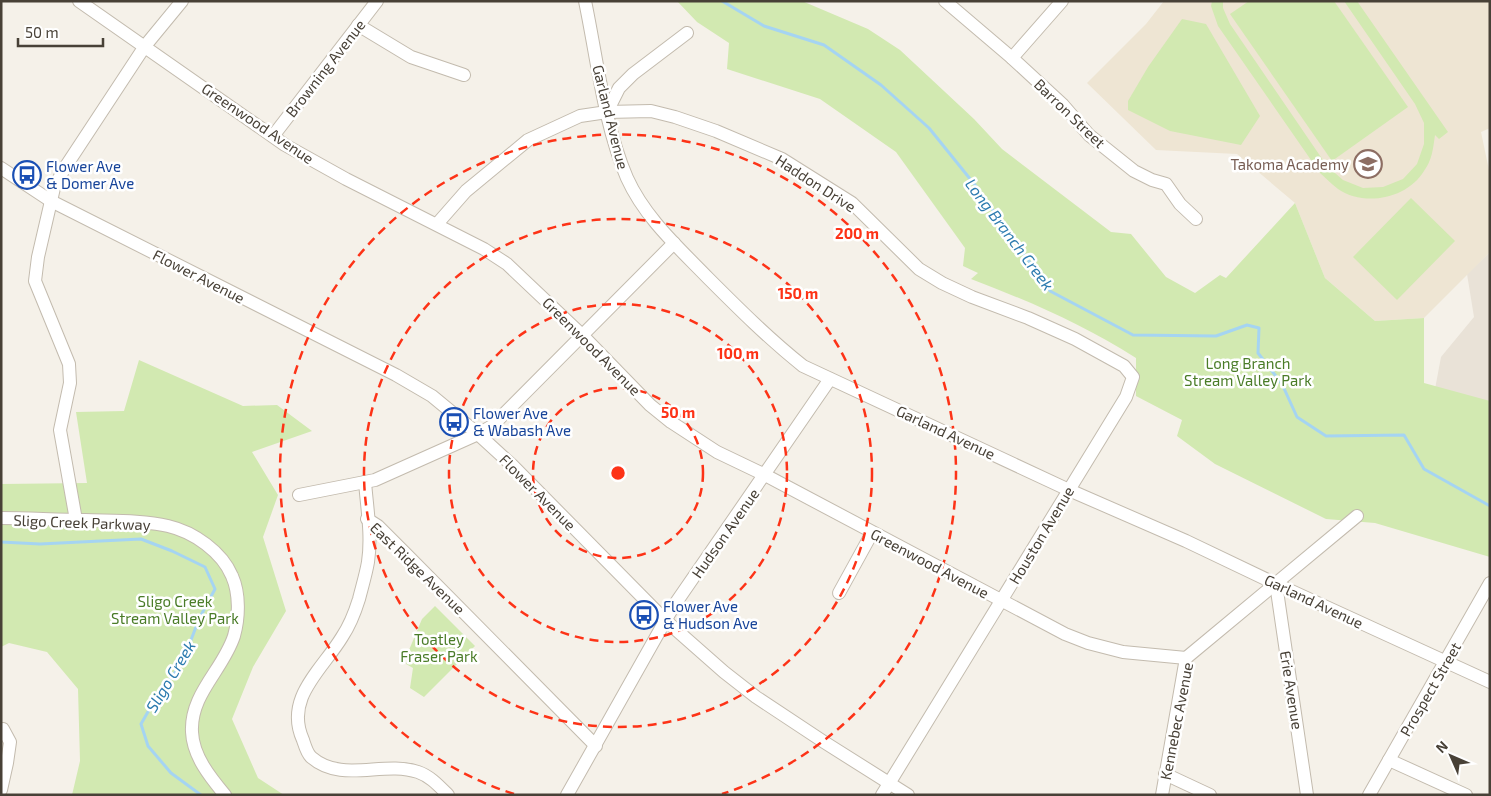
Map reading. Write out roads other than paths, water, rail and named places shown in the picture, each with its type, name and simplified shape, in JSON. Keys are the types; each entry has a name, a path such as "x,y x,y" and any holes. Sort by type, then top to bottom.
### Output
{"street":[{"name":"Greenwood Avenue","path":"79,1 285,145 346,179 484,249 507,264 582,335 650,404 671,422 717,452 765,475 1065,634 1088,643 1123,652 1186,658"},
{"path":"76,520 60,430 70,383 69,364 36,281 38,257 46,217 54,188 64,169 145,46 182,1"},
{"name":"Browning Avenue","path":"273,136 377,1"},
{"name":"Garland Avenue","path":"585,1 607,112 618,154 628,180 650,216 674,243 771,341 803,366 1490,682"},
{"name":"Barron Street","path":"945,1 1012,58 1063,105 1089,135 1134,171 1152,180 1166,184 1180,204 1196,219"},
{"path":"1012,58 1062,1"},
{"path":"358,25 411,58 464,75"},
{"path":"607,112 619,88 633,74 687,33"},
{"name":"Haddon Drive","path":"436,224 466,192 528,140 580,116 607,112 651,111 716,131 782,159 852,203 919,269 942,284 1028,318 1075,340 1124,366 1133,377"},
{"name":"Flower Avenue","path":"1,168 51,201 396,375 432,396 513,466 665,620 724,672 756,697 908,795"},
{"path":"299,495 376,480 492,426 674,243"},
{"name":"Houston Avenue","path":"882,795 1126,397 1133,377"},
{"name":"Hudson Avenue","path":"567,795 665,620 830,379"},
{"path":"364,482 368,561 355,612 342,637 303,692 298,706 298,730 310,756 326,767 341,771 406,769 419,772 430,778 448,795"},
{"name":"Kennebec Avenue","path":"1162,795 1186,658 1357,516"},
{"name":"Sligo Creek Parkway","path":"1,518 132,521 168,526 196,537 217,554 232,576 239,609 237,626 232,641 198,701 193,715 192,733 194,746 206,773 225,795"},
{"name":"East Ridge Avenue","path":"367,519 378,526 596,746"},
{"path":"839,593 872,533"},
{"name":"Prospect Street","path":"1369,795 1490,583"},
{"name":"Erie Avenue","path":"1276,584 1307,795"},
{"path":"1,790 8,763 10,742 3,729"},
{"path":"1390,760 1466,795"},
{"path":"1165,774 1210,795"}],"waterway":[{"name":"Long Branch Creek","path":"722,1 764,26 824,45 881,85 929,128 975,185 1050,291 1133,335 1216,336 1247,325 1259,328 1258,353 1282,384 1297,417 1326,436 1404,435 1424,469 1490,506"},
{"name":"Sligo Creek","path":"1,542 40,544 141,539 205,567 215,589 199,619 183,661 153,703 141,724 148,746 171,773 201,795"}],"place":[{"name":"Takoma Academy","path":"1368,164"},
{"name":"Flower Ave & Domer Ave","path":"27,175"},
{"name":"Flower Ave & Wabash Ave","path":"454,422"},
{"name":"Flower Ave & Hudson Ave","path":"644,615"}],"park label":[{"name":"Long Branch Stream Valley Park","path":"1248,372"},
{"name":"Sligo Creek Stream Valley Park","path":"175,610"},
{"name":"Toatley Fraser Park","path":"439,648"}]}
